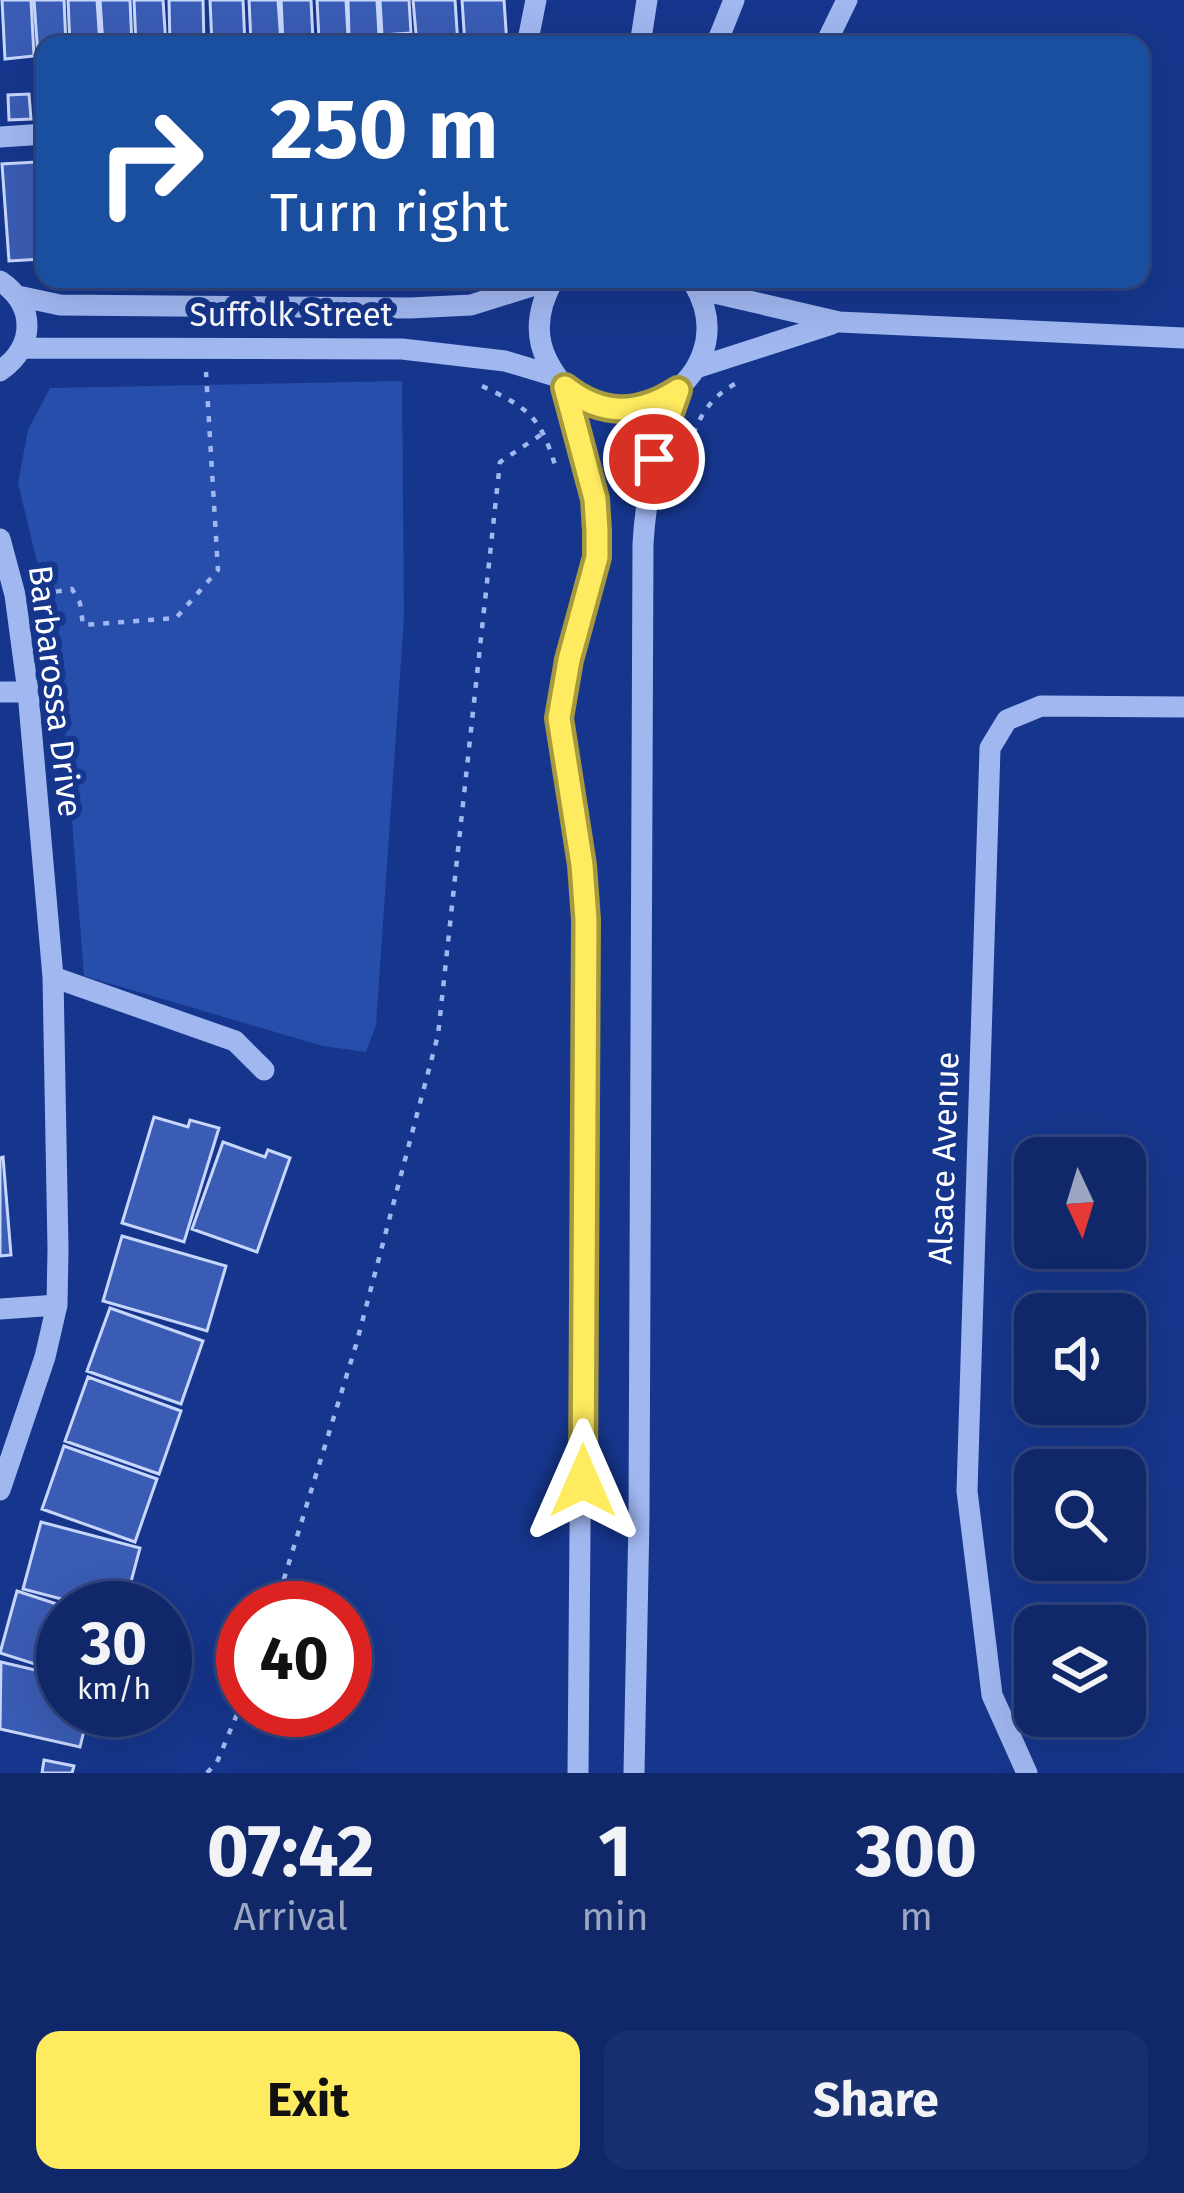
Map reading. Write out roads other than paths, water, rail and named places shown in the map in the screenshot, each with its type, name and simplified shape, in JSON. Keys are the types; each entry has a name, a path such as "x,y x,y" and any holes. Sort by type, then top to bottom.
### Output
{"street":[{"path":"529,36 536,0"},
{"path":"641,36 647,0"},
{"path":"720,36 734,0"},
{"path":"830,36 848,0"},
{"path":"0,137 36,135"},
{"path":"0,280 19,296 28,322 23,348 0,371"},
{"name":"Suffolk Street","path":"19,296 60,305 410,308 472,305 526,288"},
{"path":"550,288 542,305 539,334 560,382 595,499 597,531 597,557 559,718 586,920 578,1773"},
{"path":"634,1773 643,544 654,459 678,390 696,368 706,329 695,288"},
{"path":"709,288 839,322 1184,338"},
{"path":"696,368 839,322"},
{"name":"Suffolk Street","path":"23,348 402,349 505,361 560,382 581,400 620,411 641,409 678,390"},
{"name":"Barbarossa Drive","path":"0,539 15,595 28,692 53,977 57,1305 45,1357 0,1490"},
{"path":"0,692 28,692"},
{"name":"Alsace Avenue","path":"1027,1773 992,1695 967,1490 990,748 1007,720 1041,706 1184,707"},
{"path":"53,977 235,1041 264,1070"},
{"path":"0,1309 57,1305"}]}
